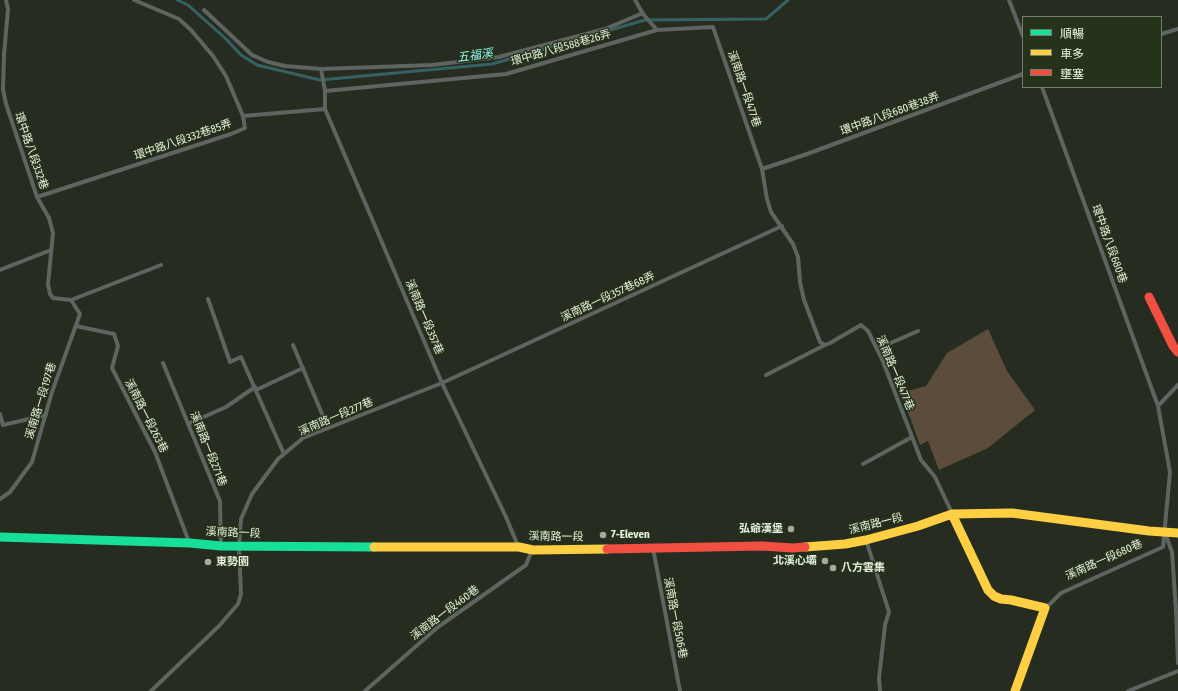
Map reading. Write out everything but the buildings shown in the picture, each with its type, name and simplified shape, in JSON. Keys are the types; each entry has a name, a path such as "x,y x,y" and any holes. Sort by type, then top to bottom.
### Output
{"main road":[{"path":"1149,297 1173,346 1178,352"},
{"name":"溪南路一段","path":"0,537 190,543 221,546 519,547 533,550 762,546 793,548 845,544 866,540 918,526 952,514 1012,513 1149,531 1178,533"},
{"path":"952,514 988,590 994,596 1001,599 1012,600 1045,608"},
{"name":"溪南路一段680巷","path":"1015,691 1045,608"}],"lane":[{"name":"環中路八段332巷","path":"6,0 8,9 2,55 3,89 6,104 38,197 53,233 51,250"},
{"path":"134,0 179,19 191,30 213,56 226,76 243,116"},
{"path":"635,0 643,13 657,30"},
{"path":"1009,0 1022,33"},
{"path":"204,10 252,55 268,62 285,66 321,70 432,65 499,57 605,29 643,13"},
{"name":"環中路八段588巷26弄","path":"325,91 506,74 657,30 713,27"},
{"name":"溪南路一段477巷","path":"713,27 762,169 766,199 771,212 793,244 798,258 800,282 804,300 820,342 825,345 861,326 868,331 882,358 921,460 935,477 952,514"},
{"path":"1162,34 1178,29"},
{"name":"溪南路一段357巷","path":"321,70 325,91 325,108 442,384 519,547"},
{"name":"環中路八段680巷38弄","path":"762,169 1022,74"},
{"name":"環中路八段680巷","path":"1042,88 1158,406 1170,472 1165,531"},
{"name":"環中路八段332巷85弄","path":"38,197 231,134 246,128 243,116 325,108"},
{"name":"溪南路一段357巷68弄","path":"442,384 782,226"},
{"path":"0,270 51,250 48,284 50,294 53,298 71,300 162,265"},
{"path":"208,299 230,362 241,357 284,454"},
{"name":"溪南路一段197巷","path":"0,498 10,492 32,462 52,392 80,314 71,300"},
{"name":"溪南路一段263巷","path":"76,326 114,334 118,346 112,368 155,452 190,543"},
{"path":"876,349 918,331"},
{"path":"293,345 328,428"},
{"path":"766,375 825,345"},
{"name":"溪南路一段271巷","path":"163,363 220,501 221,546"},
{"path":"188,424 226,407 256,389 303,368"},
{"name":"溪南路一段277巷","path":"151,691 219,626 238,604 241,594 239,546 241,519 252,494 278,459 303,438 442,384"},
{"path":"1158,406 1178,385"},
{"path":"0,414 3,424 46,415"},
{"path":"863,464 912,437"},
{"path":"1165,531 1172,552 1178,663"},
{"name":"溪南路一段680巷","path":"1045,608 1061,593 1162,547 1165,531"},
{"path":"866,540 889,612 885,626 879,678 880,691"},
{"name":"溪南路一段506巷","path":"652,548 680,691"},
{"name":"溪南路一段460巷","path":"365,691 438,627 526,565 533,550"},
{"path":"1128,691 1178,671"}],"shaded area":[{"path":"988,329 1007,371 1035,410 988,448 939,470 928,441 920,445 901,393 926,386 947,353"}],"waterway":[{"name":"五福溪","path":"177,0 188,5 226,39 241,55 257,65 320,80 492,64 645,20 766,19 788,0"}],"traffic: fast":[{"path":"0,537 190,543 221,546 374,547"}],"traffic: slow":[{"path":"805,547 845,544 866,540 918,526 952,514 1012,513 1149,531 1178,533"},
{"path":"952,514 988,590 994,596 1001,599 1045,608 1015,691"},
{"path":"374,547 519,547 533,550 607,549"}],"traffic: jam":[{"path":"1149,297 1173,346 1178,352"},
{"path":"607,549 762,546 793,548 805,547"}],"place":[{"name":"弘爺漢堡","path":"791,529"},
{"name":"7-Eleven","path":"603,535"},
{"name":"北溪心壩","path":"825,561"},
{"name":"東勢園","path":"208,562"},
{"name":"八方雲集","path":"833,568"}]}
